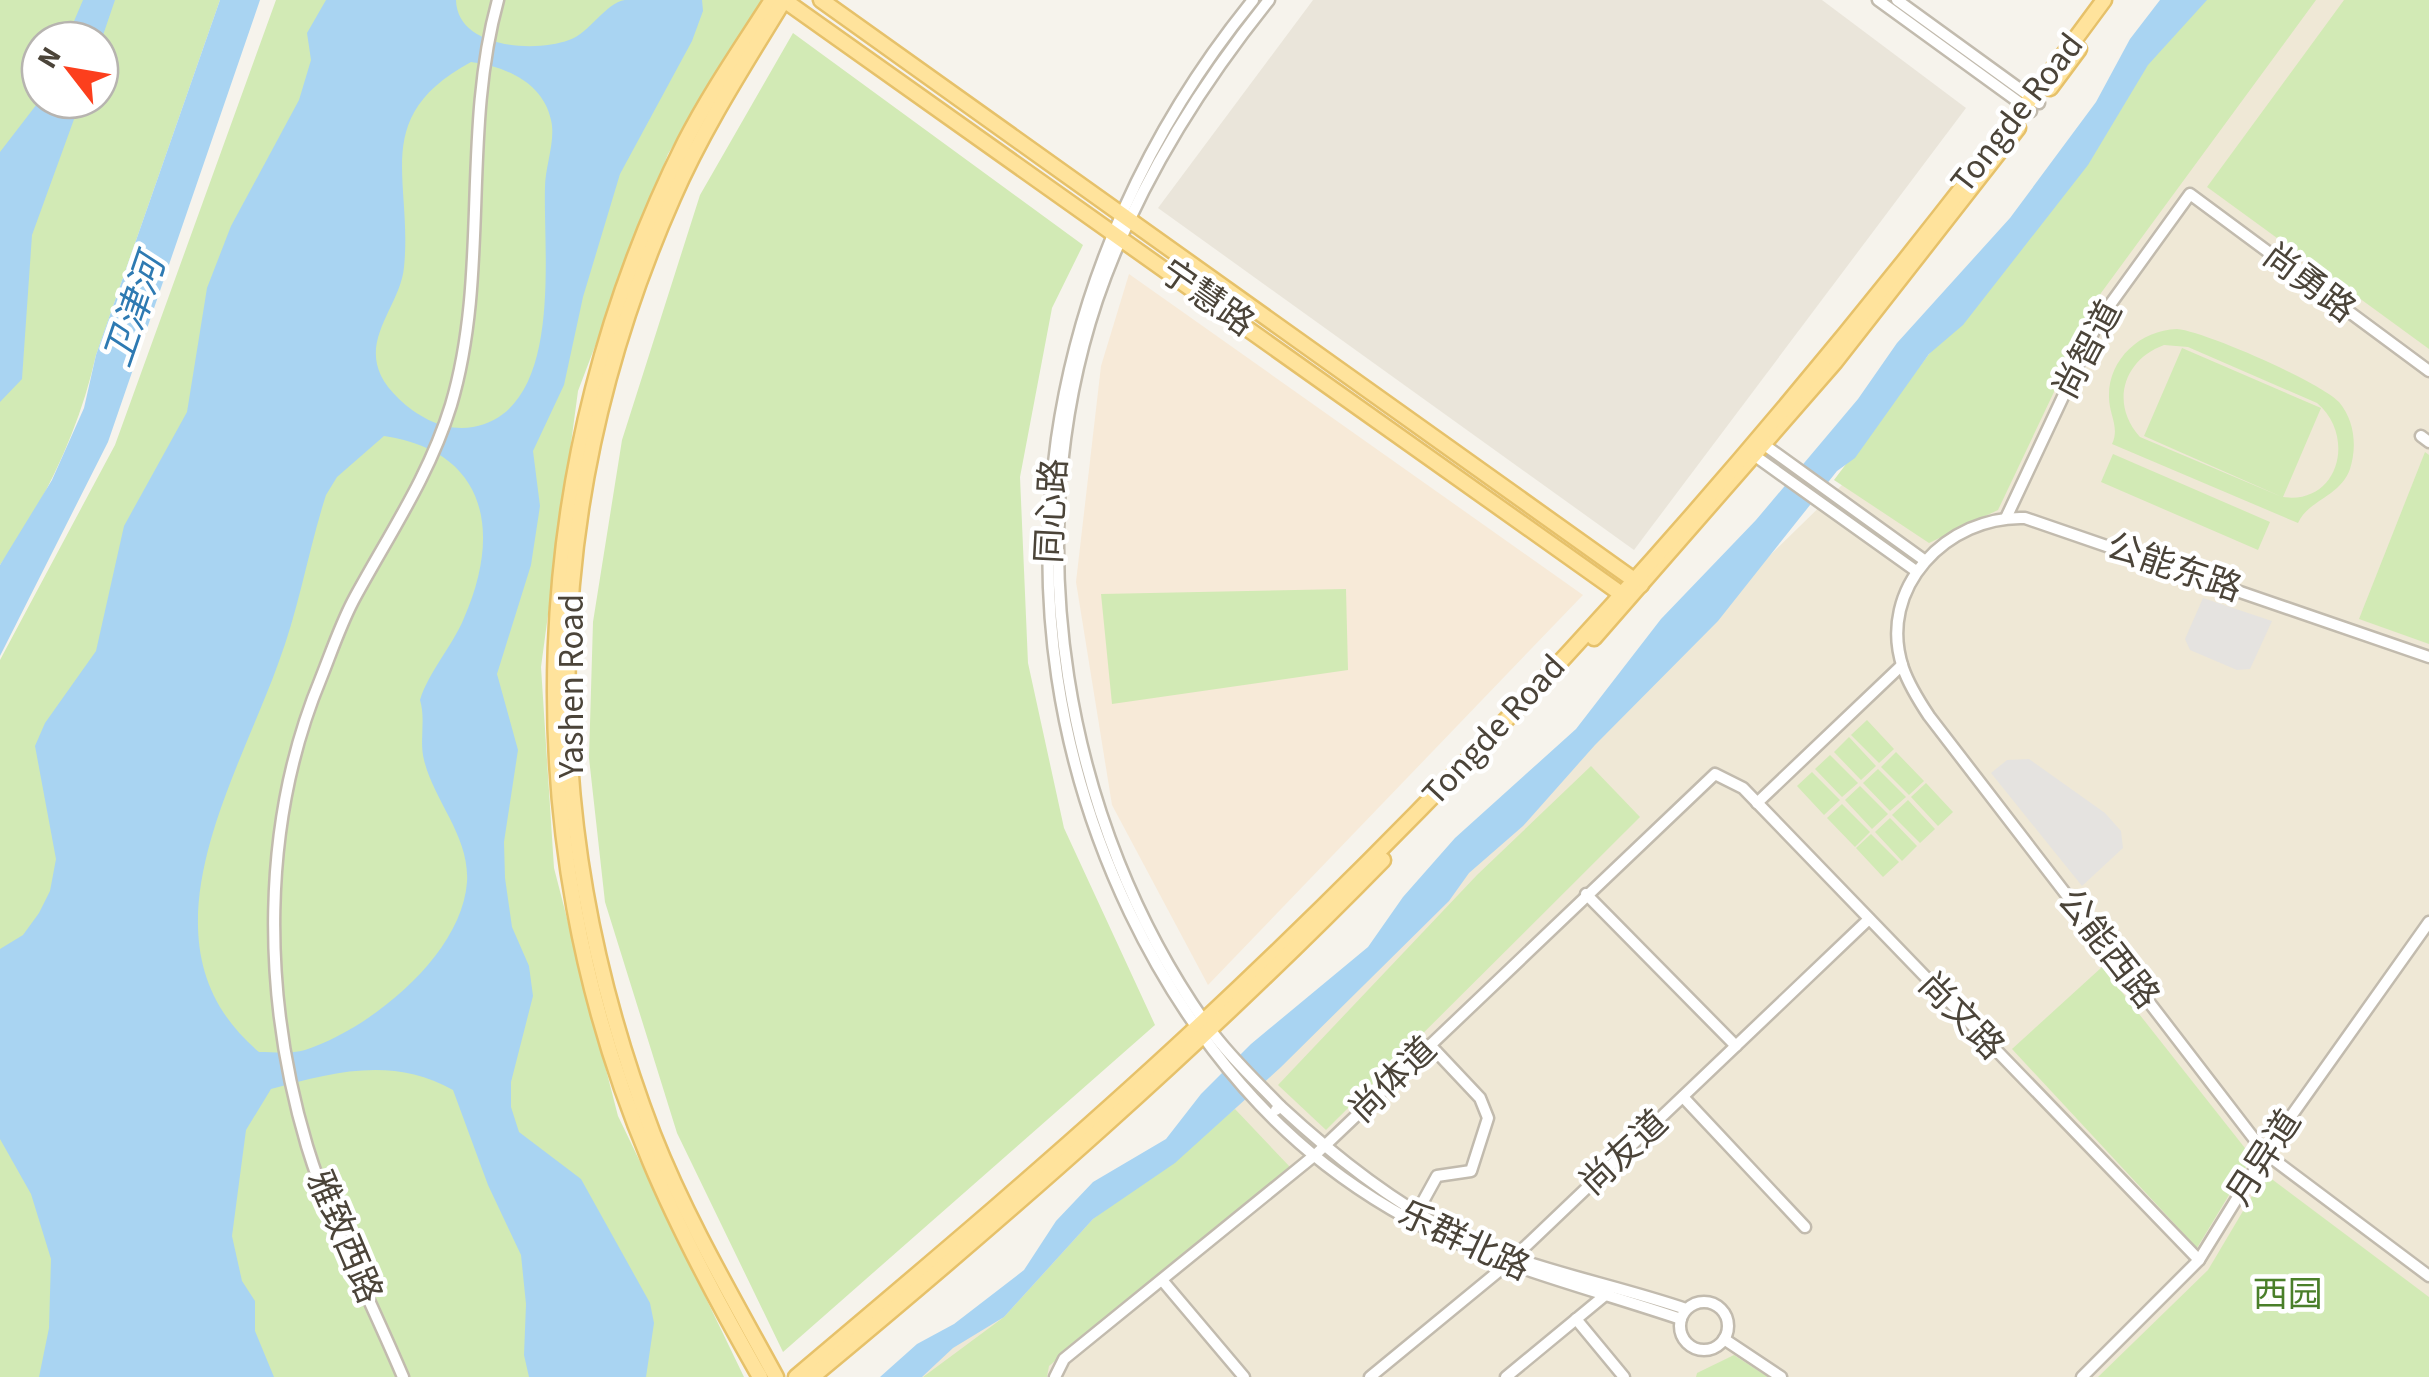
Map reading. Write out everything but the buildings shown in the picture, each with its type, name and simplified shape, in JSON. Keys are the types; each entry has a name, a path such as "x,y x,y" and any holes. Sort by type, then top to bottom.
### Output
{"main road":[{"name":"Yashen Road","path":"760,1377 650,1162 608,1046 566,862 555,772 552,672 565,522 578,444 602,348 673,168 772,0"},
{"name":"Yashen Road","path":"776,1377 683,1200 626,1058 592,937 580,870 564,648 573,548 609,369 674,196 784,0"},
{"name":"宁慧路","path":"784,0 1625,596"},
{"name":"宁慧路","path":"820,0 1638,582"},
{"name":"Tongde Road","path":"2031,104 2104,0"},
{"name":"Tongde Road","path":"812,1377 1060,1168 1203,1030 1625,596 1755,447 2116,0"},
{"name":"Tongde Road","path":"796,1377 1203,1030"}],"street":[{"name":"雅致西路","path":"403,1377 308,1148 294,1093 282,1035 274,913 276,862 283,804 299,740 352,604 430,463 451,404 463,354 472,271 474,162 482,83 498,0"},
{"name":"同心路","path":"1203,1030 1148,950 1108,863 1077,772 1052,644 1047,513 1061,402 1084,314 1185,90 1253,0"},
{"name":"同心路","path":"1125,216 1186,114 1269,0"},
{"path":"1878,0 2031,104"},
{"path":"1898,0 2031,104"},
{"name":"尚勇路","path":"2190,194 2429,371"},
{"name":"尚智道","path":"2006,518 2099,320 2190,194"},
{"path":"1755,447 1792,465 1924,560"},
{"path":"1755,447 1784,475 1916,571"},
{"name":"公能东路","path":"1924,560 1969,528 2006,518 2043,522 2429,657"},
{"name":"公能西路","path":"1924,560 1900,606 1902,665 1929,716 2265,1153 2429,1276"},
{"path":"1757,803 1902,665"},
{"name":"尚文路","path":"1722,774 1757,803 2199,1260"},
{"name":"尚体道","path":"1055,1377 1064,1359 1320,1151 1706,779 1722,774"},
{"path":"1586,894 1736,1046"},
{"name":"尚友道","path":"1370,1377 1510,1262 1869,920"},
{"name":"月异道","path":"2082,1377 2199,1260 2265,1153 2429,922"},
{"name":"乐群北路","path":"1203,1030 1276,1110 1320,1151 1414,1217 1510,1262 1684,1314"},
{"path":"1414,1217 1437,1176 1471,1171 1488,1118 1480,1098 1430,1044"},
{"path":"1683,1097 1805,1227"},
{"path":"1162,1280 1244,1377"},
{"path":"1506,1377 1611,1291"},
{"path":"1706,1302 1720,1308 1726,1319 1724,1338 1714,1347 1694,1348 1681,1333 1684,1314 1706,1302"},
{"path":"1576,1319 1624,1377"},
{"path":"1724,1338 1781,1377"}],"shaded area":[{"path":"1313,0 1822,0 1966,108 1634,550 1158,208"},
{"path":"2212,0 2429,0 2429,1377 909,1377 1171,1141 1842,485"},
{"path":"1129,274 1583,595 1208,985 1112,805 1076,582 1101,366"},
{"path":"2203,598 2272,621 2250,669 2237,670 2190,650 2185,639"},
{"path":"2029,759 2105,813 2121,831 2123,848 2082,886 1991,773 2007,760"}],"green space":[{"path":"0,0 220,0 80,411 32,516 0,565"},
{"path":"276,0 762,0 668,154 578,391 541,667 554,868 618,1116 744,1377 0,1377 0,660 115,445"},
{"path":"2196,0 2316,0 2101,293 1998,510 1929,543 1834,480"},
{"path":"2344,0 2429,0 2429,349 2207,187"},
{"path":"793,33 1083,245 1052,308 1020,477 1028,663 1064,828 1155,1025 783,1352 677,1133 605,902 589,758 593,622 622,440 700,195"},
{"path":"2163,331 2191,332 2262,359 2328,393 2344,409 2353,434 2350,469 2339,486 2309,509 2298,523 2112,444 2115,426 2109,397 2114,371 2129,349","holes":["2164,345 2188,347 2317,403 2329,417 2336,433 2336,466 2328,480 2302,497 2283,497 2321,408 2182,348 2144,436 2282,497 2140,437 2125,411 2125,384 2130,372 2150,352"]},
{"path":"2425,452 2429,455 2429,644 2359,619"},
{"path":"2113,454 2270,522 2258,550 2101,482"},
{"path":"1346,589 1348,670 1112,704 1101,594"},
{"path":"1867,720 1894,749 1879,763 1851,735"},
{"path":"1849,737 1876,766 1861,780 1834,752"},
{"path":"1896,752 1924,781 1909,795 1881,767"},
{"path":"1830,755 1858,783 1842,797 1815,769"},
{"path":"1591,766 1640,817 1326,1130 1278,1085 1477,875"},
{"path":"1878,769 1906,797 1890,811 1863,783"},
{"path":"1812,772 1840,800 1824,815 1797,786"},
{"path":"1926,783 1953,812 1938,826 1911,797"},
{"path":"1860,786 1888,814 1872,829 1845,800"},
{"path":"1908,800 1935,829 1920,843 1892,815"},
{"path":"1842,804 1870,832 1855,847 1827,818"},
{"path":"1890,818 1917,846 1902,861 1875,832"},
{"path":"1871,834 1899,862 1883,877 1856,848"},
{"path":"2102,967 2252,1157 2197,1248 2012,1049"},
{"path":"1235,1109 1290,1167 1049,1366 1047,1377 923,1377 1004,1317 1093,1219"},
{"name":"西园","path":"2265,1174 2429,1297 2429,1377 2098,1377 2208,1270"},
{"path":"1734,1355 1768,1377 1696,1377 1697,1373"}],"water":[{"path":"83,0 115,0 108,20 74,20"},
{"name":"卫津河","path":"220,0 260,0 108,442 0,656 0,565 52,480 84,408 96,355"},
{"path":"326,0 456,0 460,16 483,37 518,46 537,46 577,36 625,0 702,0 703,11 692,41 620,174 583,297 564,385 533,451 540,506 531,565 497,674 518,750 504,842 505,878 512,927 529,966 533,996 511,1082 511,1107 519,1132 581,1179 650,1303 654,1323 646,1377 529,1377 524,1355 526,1304 521,1255 488,1185 453,1090 408,1073 363,1070 271,1089 246,1130 232,1236 242,1281 255,1301 255,1331 274,1377 39,1377 49,1328 51,1259 31,1194 0,1139 0,949 23,935 39,913 50,891 56,859 35,746 45,723 96,651 124,526 187,412 207,288 231,226 299,100 311,60 307,33","holes":["471,62 509,72 531,86 547,107 552,136 545,187 545,289 535,362 522,392 502,415 463,428 433,422 399,399 384,381 376,347 404,267 402,178 407,128 419,105 439,83","384,436 419,445 445,459 465,478 477,500 483,527 476,586 459,629 420,700 424,760 463,850 467,882 449,936 431,962 384,1007 330,1040 305,1050 259,1052 222,1010 203,964 198,915 205,864 219,812 285,643 326,495 337,477"]},
{"path":"2160,0 2207,0 2148,65 2088,165 1963,325 1929,354 1855,458 1837,471 1718,621 1595,745 1523,826 1469,873 1449,901 1280,1068 1175,1163 1093,1219 1004,1317 953,1348 922,1377 880,1377 917,1344 954,1324 1024,1270 1056,1221 1093,1182 1166,1139 1201,1094 1251,1044 1368,947 1403,897 1455,838 1576,729 1661,619 1756,520 1858,399 1897,343 2010,218 2096,102 2130,39"},
{"path":"25,120 74,120 32,235 22,379 0,402 0,152"}]}
